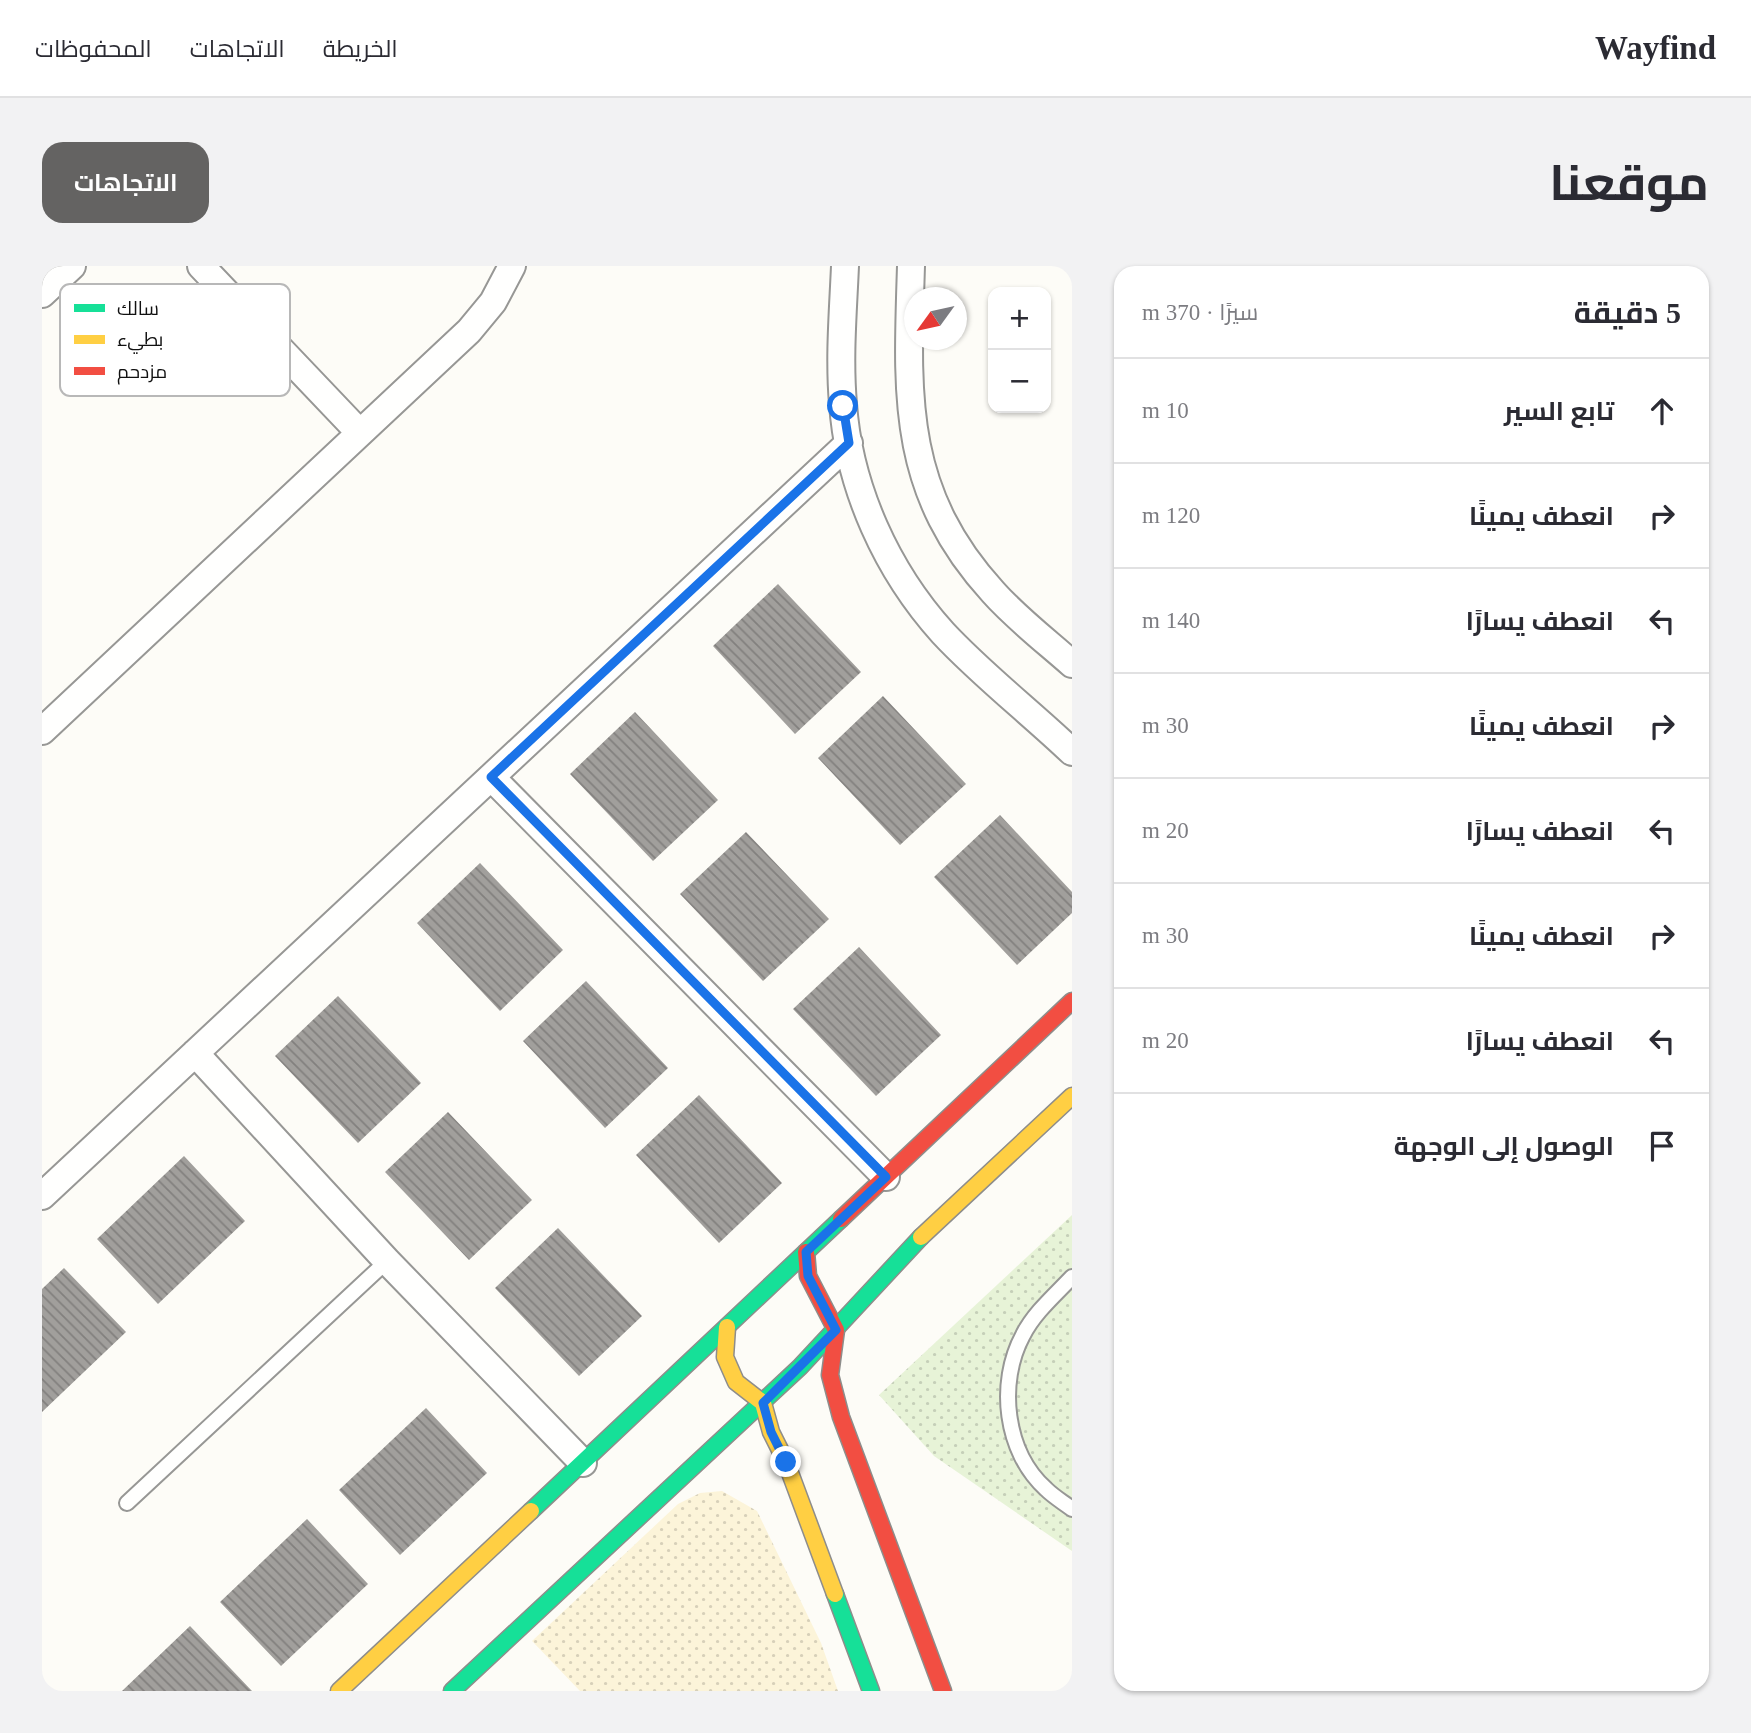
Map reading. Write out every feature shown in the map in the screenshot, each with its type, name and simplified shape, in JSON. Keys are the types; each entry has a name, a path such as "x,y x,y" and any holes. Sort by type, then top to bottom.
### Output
{"street":[{"path":"42,294 72,266"},
{"path":"201,266 218,284"},
{"path":"42,731 469,331 492,302 512,266"},
{"path":"845,266 841,355 843,406 849,443 874,526 893,564 944,634 1072,751"},
{"path":"911,266 909,404 916,446 928,486 945,525 994,594 1072,664"},
{"path":"290,359 360,433"},
{"path":"42,1196 849,443"},
{"path":"491,777 886,1177"},
{"path":"339,1691 1072,1001"},
{"path":"195,1053 387,1261 583,1463"},
{"path":"452,1691 763,1403 836,1330 926,1231 1072,1096"},
{"path":"806,1252 808,1276 836,1330 830,1375 841,1416 943,1691"},
{"path":"727,1327 724,1357 736,1382 763,1403 771,1432 786,1462 871,1691"}],"lane":[{"path":"127,1503 387,1261"},
{"path":"1072,1277 1023,1335 1009,1374 1008,1415 1020,1455 1045,1489 1072,1508"}],"sand":[{"path":"722,1491 757,1511 821,1643 838,1691 580,1691 532,1641 678,1504 700,1493"}],"green space":[{"path":"1072,1215 1072,1551 934,1456 879,1395"}],"building":[{"path":"778,584 861,672 795,734 713,646"},
{"path":"883,696 966,784 900,845 818,758"},
{"path":"635,712 718,800 653,861 570,774"},
{"path":"1000,815 1072,892 1072,913 1017,965 934,877"},
{"path":"746,832 829,919 763,981 680,894"},
{"path":"480,863 563,950 500,1011 417,923"},
{"path":"859,947 941,1035 876,1096 793,1009"},
{"path":"586,981 668,1068 605,1128 523,1041"},
{"path":"338,996 421,1083 358,1143 275,1056"},
{"path":"699,1095 782,1183 719,1243 636,1155"},
{"path":"448,1112 532,1200 469,1260 385,1172"},
{"path":"184,1156 245,1221 158,1304 97,1239"},
{"path":"558,1228 642,1316 579,1376 495,1288"},
{"path":"64,1268 126,1332 42,1412 42,1289"},
{"path":"426,1408 487,1473 400,1555 339,1490"},
{"path":"307,1519 368,1584 281,1666 220,1602"},
{"path":"190,1626 252,1691 122,1691"}],"traffic: fast":[{"path":"531,1511 841,1219"},
{"path":"452,1691 800,1367 921,1237"},
{"path":"835,1594 871,1691"}],"traffic: slow":[{"path":"921,1237 1072,1096"},
{"path":"727,1327 725,1357 736,1382 763,1403 771,1432 786,1462 835,1594"},
{"path":"339,1691 531,1511"}],"traffic: jam":[{"path":"841,1219 1072,1001"},
{"path":"806,1252 808,1276 836,1330 830,1375 841,1417 943,1691"}],"route":[{"path":"786,1462 771,1432 763,1403 836,1330 808,1276 806,1252 886,1177 491,777 849,443 843,406"}]}
